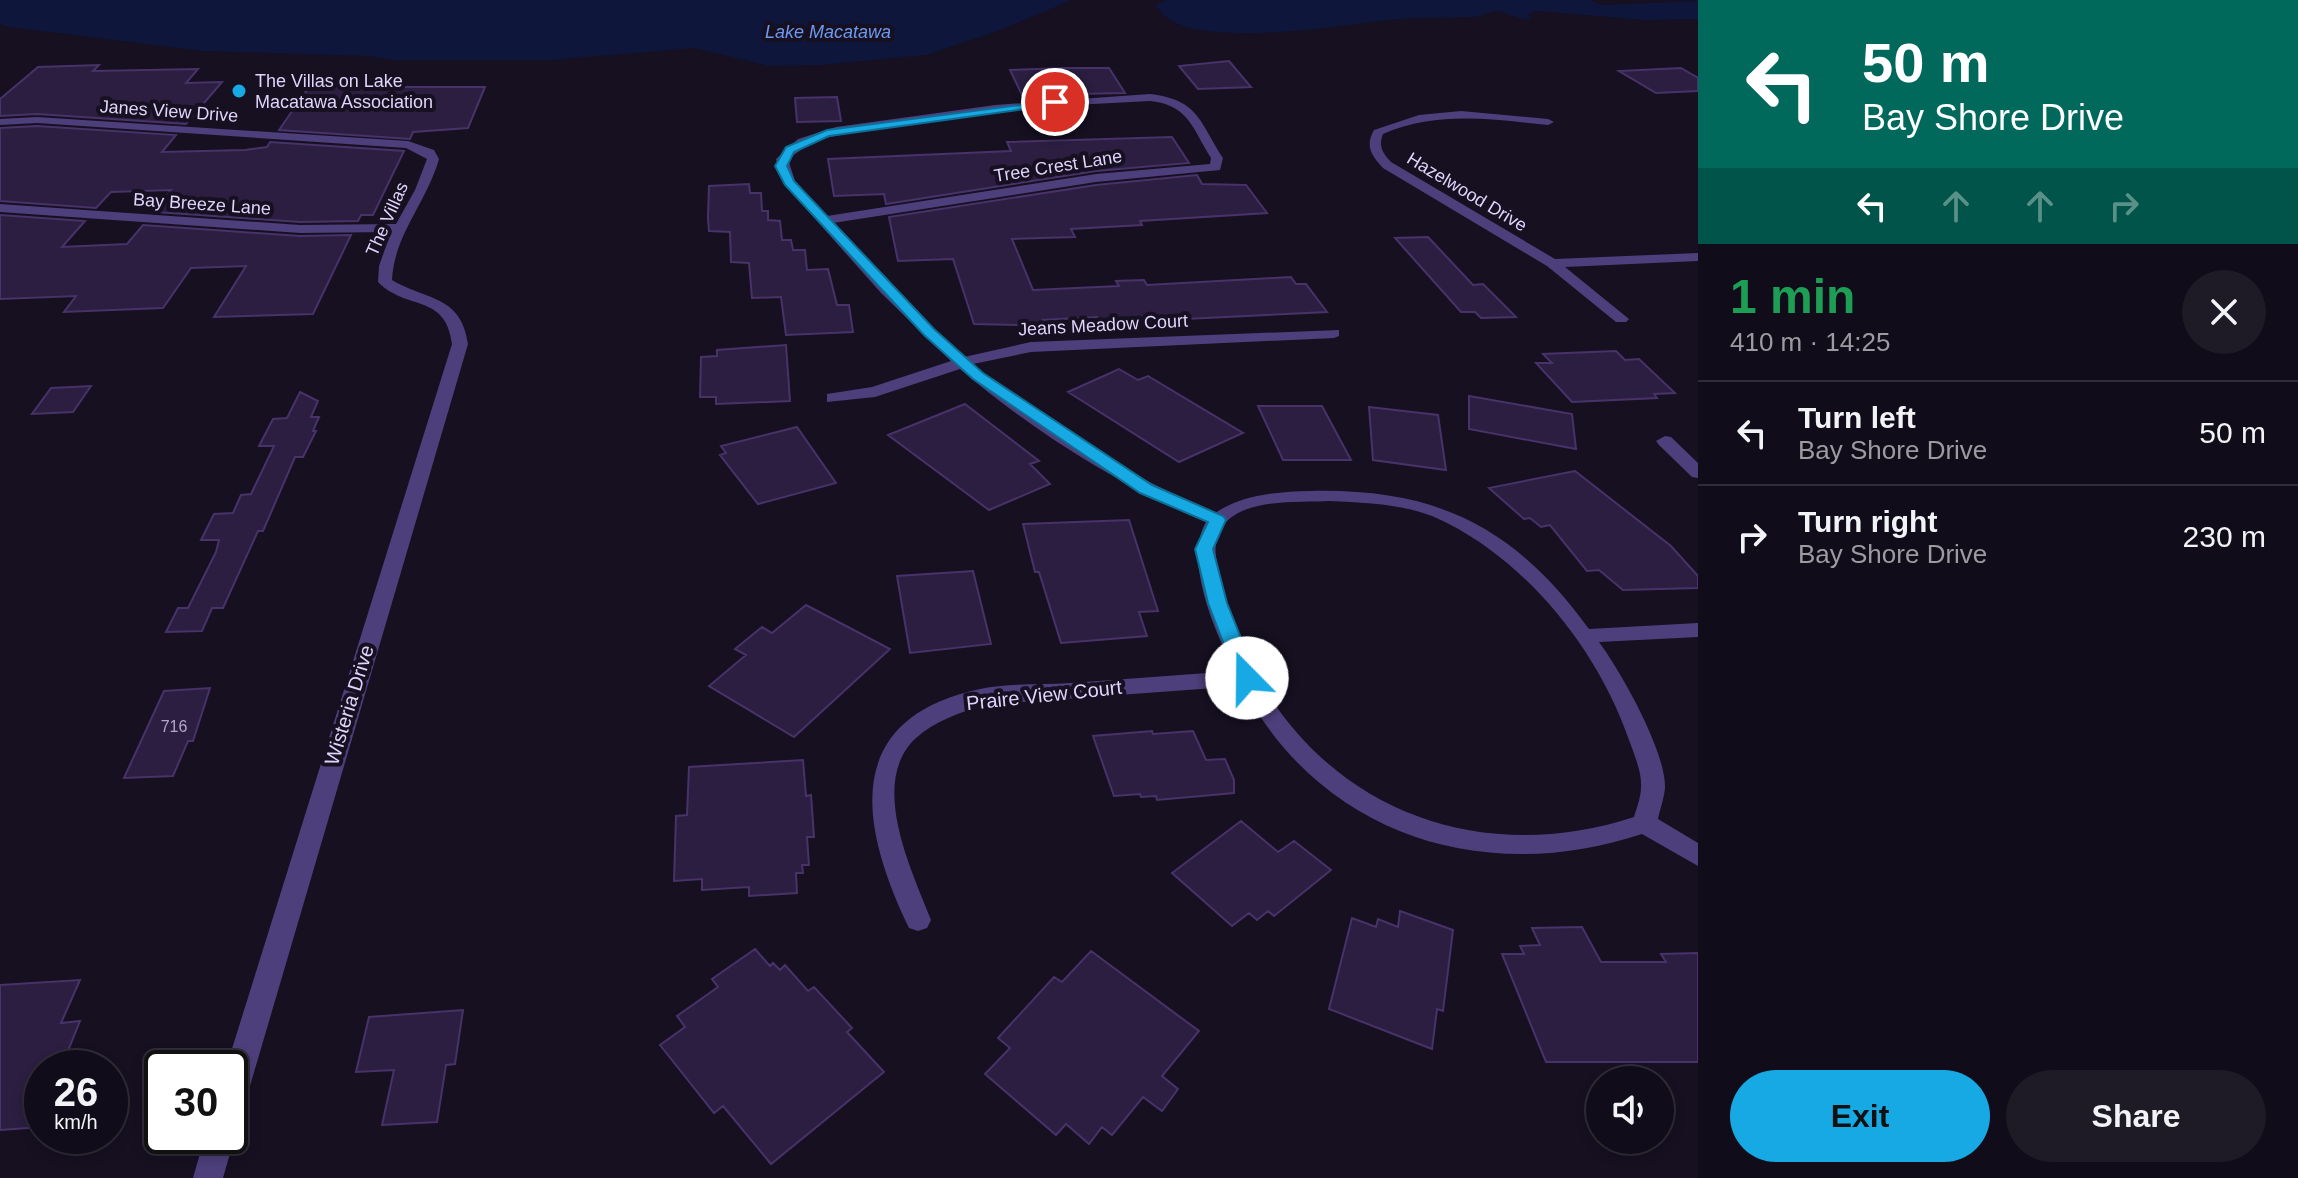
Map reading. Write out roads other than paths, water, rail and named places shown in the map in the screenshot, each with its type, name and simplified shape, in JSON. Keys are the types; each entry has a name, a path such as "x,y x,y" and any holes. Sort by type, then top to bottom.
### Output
{"street":[{"name":"Tree Crest Lane","path":"1152,98 1174,101 1186,112 1217,158 1216,167 1096,178 825,220 789,182 781,166 789,150 811,137 1055,102 1152,98"},
{"name":"Hazelwood Drive","path":"1548,122 1463,114 1410,118 1378,132 1373,144 1387,165 1552,263 1621,319"},
{"name":"Janes View Drive","path":"0,122 37,120 408,145 430,153"},
{"name":"The Villas","path":"430,153 432,166 401,228 384,271 385,282 448,309"},
{"name":"Bay Breeze Lane","path":"0,208 300,229 401,228"},
{"path":"825,220 929,332 963,363 1146,489 1217,520"},
{"path":"1552,263 1698,257"},
{"name":"Wisteria Drive","path":"246,1050 460,344 459,325 448,309"},
{"name":"Jeans Meadow Court","path":"833,398 875,392 963,363 1031,347 1334,333"},
{"path":"1665,441 1698,473"},
{"path":"1368,497 1431,508 1482,535 1519,564 1582,636 1637,726 1653,785 1645,823 1609,837 1519,845 1477,844 1433,835 1389,817 1323,772 1287,735 1247,678 1217,603 1204,549 1217,520 1237,508 1293,498 1368,497"},
{"path":"1582,636 1698,630"},
{"name":"Praire View Court","path":"918,920 893,857 881,807 882,778 892,751 923,718 950,705 981,697 1247,678"},
{"path":"1645,823 1698,856"},
{"path":"208,1178 215,1154"}],"water":[{"name":"Lake Macatawa","path":"0,0 1072,0 995,32 926,55 820,65 769,66 695,48 551,60 393,60 367,56 203,51 10,27 0,24"},
{"path":"1167,0 1590,0 1602,5 1698,1 1698,19 1643,20 1539,11 1528,14 1531,19 1526,19 1496,11 1475,17 1407,18 1307,30 1230,33 1197,29 1171,20 1156,5"}],"place":[{"name":"The Villas on Lake Macatawa Association","path":"239,91"}]}
